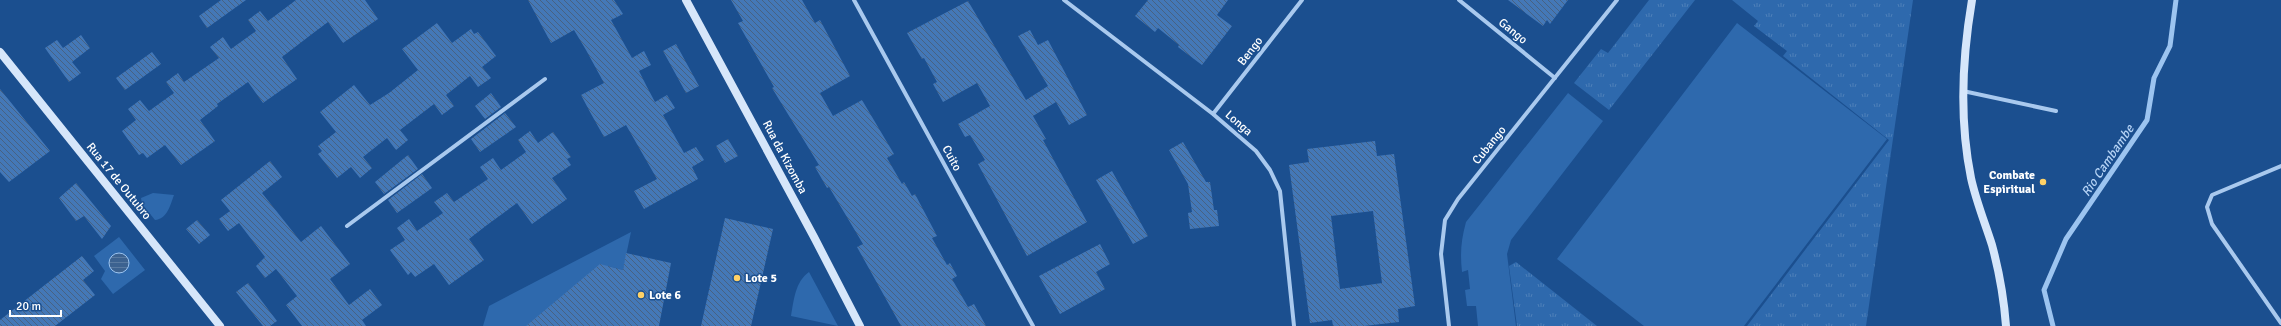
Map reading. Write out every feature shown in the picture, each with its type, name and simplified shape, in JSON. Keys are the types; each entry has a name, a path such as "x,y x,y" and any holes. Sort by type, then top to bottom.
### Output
{"main road":[{"name":"Rua da Kizomba","path":"686,0 814,237 860,326"},
{"path":"1972,0 1964,51 1962,91 1971,179 1992,248 2005,306 2006,326"},
{"name":"Rua 17 de Outubro","path":"0,52 220,326"}],"street":[{"name":"Cuito","path":"854,0 1033,326"},
{"name":"Longa","path":"1064,0 1213,114 1256,151 1270,170 1280,192 1294,326"},
{"name":"Bengo","path":"1213,114 1302,0"},
{"name":"Gango","path":"1459,0 1555,78"},
{"name":"Cubango","path":"1448,326 1441,254 1445,220 1458,199 1617,0"},
{"path":"347,226 545,79"},
{"path":"1962,91 2056,111"},
{"path":"2281,166 2212,195 2206,207 2212,224 2281,323"}],"green space":[{"path":"1649,0 1695,0 1609,110 1574,83 1601,49 1608,53"},
{"path":"1732,0 1913,0 1866,326 1747,326 1889,140 1783,56 1787,51 1754,26 1758,21"},
{"path":"1737,23 1887,139 1744,326 1644,326 1557,259"},
{"path":"1568,93 1603,121 1511,240 1507,254 1516,326 1478,326 1476,306 1467,306 1465,290 1470,289 1468,270 1462,272 1461,247 1466,222"},
{"path":"153,193 174,195 165,215 155,220 142,204 141,198"},
{"path":"631,232 623,270 608,266 586,326 483,326 489,306"},
{"path":"119,237 145,270 113,294 101,279 105,271 94,256"},
{"path":"1516,262 1597,326 1517,326 1509,266"},
{"path":"809,272 838,326 791,316 798,286 804,276"}],"shaded area":[{"path":"119,253 126,256 129,263 126,270 119,273 112,270 109,263 112,256"}],"building":[{"path":"221,0 246,0 207,28 199,16"},
{"path":"296,0 365,0 378,19 343,43 328,22 282,57 297,79 263,103 248,82 217,104 218,106 200,120 215,141 181,165 165,145 147,158 143,153 139,155 122,131 136,120 128,109 140,100 149,111 174,93 166,82 178,73 184,82 219,58 210,47 223,37 231,49 256,31 248,20 260,11 268,21"},
{"path":"528,0 614,0 623,14 611,20 632,58 644,51 651,65 639,71 655,102 667,95 675,108 663,115 684,153 696,147 704,160 692,167 698,179 644,209 634,191 657,179 626,125 604,137 590,112 581,95 604,83 586,50 574,30 551,43"},
{"path":"731,0 802,0 815,23 820,20 850,76 820,93 833,116 862,100 894,154 887,158 902,184 904,182 912,196 915,194 937,236 932,238 947,265 950,263 957,276 952,279 968,307 974,304 986,326 901,326 857,247 863,244 829,187 827,188 815,167 819,165 772,88 774,87 738,23 743,21"},
{"path":"1148,0 1228,0 1217,15 1232,26 1202,65 1178,47 1179,45 1158,28 1155,32 1135,16"},
{"path":"1508,0 1568,0 1550,24 1547,20 1543,26"},
{"path":"968,1 1026,100 1048,86 1018,36 1030,30 1038,45 1048,40 1087,115 1069,125 1056,102 1033,116 1046,139 1043,140 1087,222 1027,256 978,164 985,160 970,135 965,137 958,124 990,106 977,83 943,102 933,84 937,82 924,58 922,59 907,33"},
{"path":"437,23 452,43 471,29 474,34 478,32 496,56 482,67 491,78 478,87 470,76 446,95 454,106 442,115 434,104 400,130 408,140 396,150 387,138 363,157 372,168 360,178 351,167 337,178 318,154 322,151 318,146 336,132 320,112 354,85 370,105 389,93 418,70 402,49"},
{"path":"81,35 90,48 72,62 81,73 69,82 45,48 57,40 63,48"},
{"path":"676,44 699,86 686,93 663,51"},
{"path":"152,52 161,64 125,90 116,78"},
{"path":"0,89 50,151 9,182 0,172"},
{"path":"491,93 501,107 485,119 475,106"},
{"path":"505,113 516,127 480,152 471,139"},
{"path":"530,131 538,143 553,132 571,157 567,159 571,165 552,178 567,199 532,224 517,203 469,239 484,260 449,285 434,264 415,277 411,272 408,275 390,250 405,240 397,228 409,219 417,231 443,213 434,202 447,193 454,202 488,179 480,167 493,158 501,170 526,152 518,140"},
{"path":"728,139 738,156 725,163 716,146"},
{"path":"1375,141 1377,156 1394,154 1415,306 1398,309 1399,322 1364,326 1333,326 1332,320 1310,323 1289,165 1309,162 1307,149","holes":["1373,211 1382,283 1340,289 1331,216"]},
{"path":"1183,142 1206,182 1210,182 1214,210 1217,210 1219,226 1190,229 1188,213 1192,212 1188,184 1169,150"},
{"path":"408,155 418,169 384,194 375,182"},
{"path":"270,161 282,177 262,193 301,242 321,226 350,264 330,279 349,305 370,289 382,305 362,320 366,326 302,326 286,305 297,296 276,269 265,278 256,266 265,257 239,223 228,231 219,219 230,211 221,200"},
{"path":"1112,171 1148,236 1133,244 1096,180"},
{"path":"422,174 432,188 397,213 388,200"},
{"path":"76,183 111,226 102,239 84,216 76,221 59,198"},
{"name":"Lote 5","path":"725,218 773,229 751,326 701,326"},
{"path":"197,220 210,235 199,244 186,229"},
{"path":"1100,244 1110,264 1096,272 1105,289 1060,314 1039,276"},
{"path":"626,253 671,263 659,326 526,326 600,264 623,270"},
{"path":"82,256 94,271 83,280 95,295 55,326 0,326 0,320"},
{"path":"248,283 277,321 270,326 263,326 236,292"}],"waterway":[{"name":"Rio Cambambe","path":"2053,326 2044,290 2066,239 2147,120 2154,78 2170,46 2176,0"}],"place":[{"name":"Combate Espiritual","path":"2043,182"},
{"name":"Lote 5","path":"737,278"},
{"name":"Lote 6","path":"641,295"}]}
